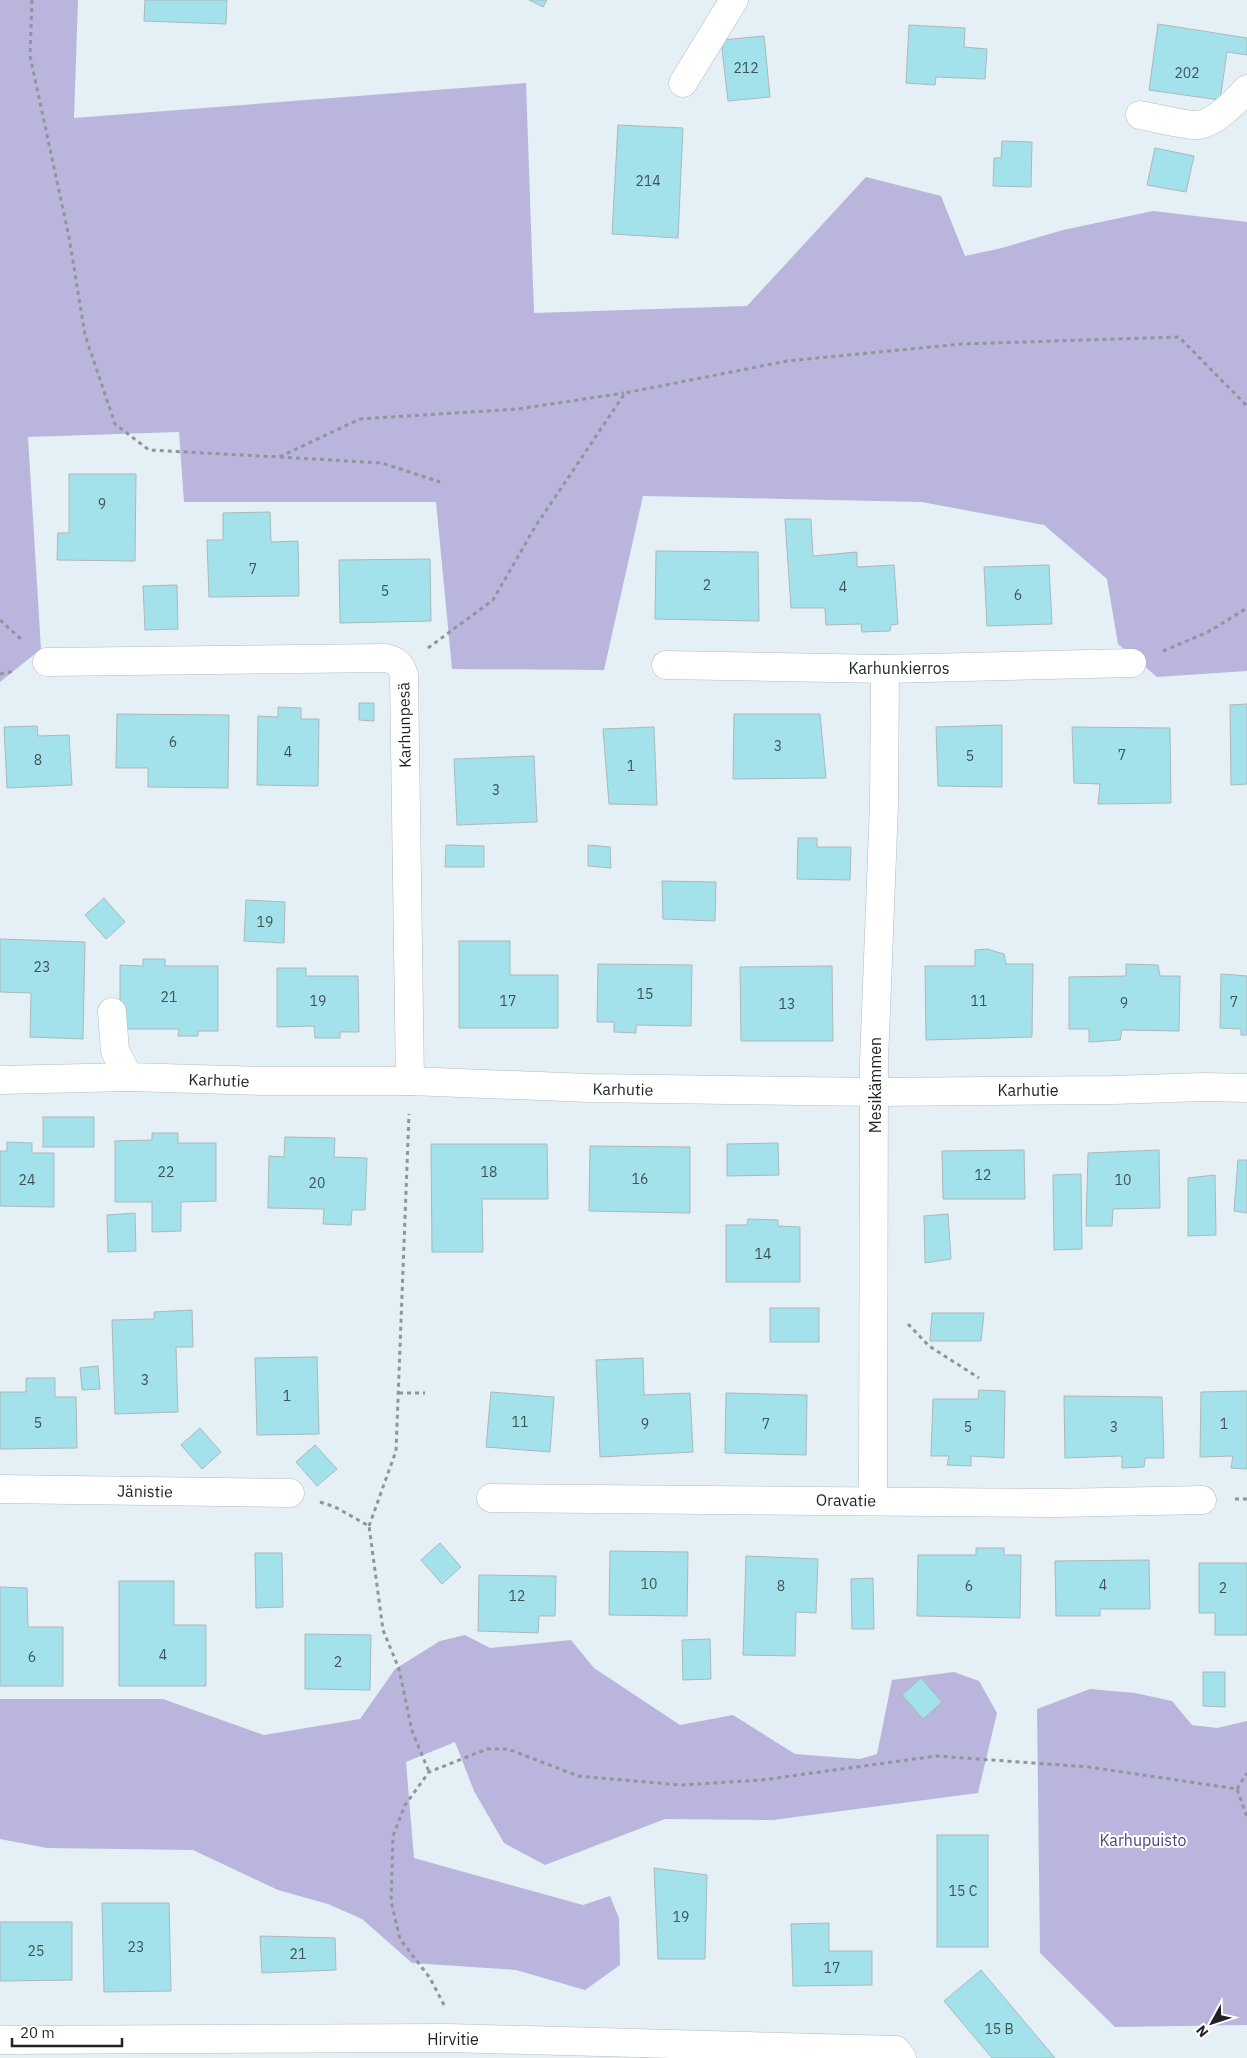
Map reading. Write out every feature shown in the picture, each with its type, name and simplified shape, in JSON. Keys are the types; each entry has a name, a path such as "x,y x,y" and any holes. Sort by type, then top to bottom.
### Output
{"street":[{"path":"684,82 734,0"},
{"path":"1140,114 1197,125 1208,122 1234,104 1247,89"},
{"name":"Karhunpesä","path":"47,662 386,658 395,660 402,667 404,676 410,1081"},
{"name":"Karhunkierros","path":"666,665 885,670 1132,663"},
{"name":"Mesikämmen","path":"873,1501 874,1062 884,804 885,670"},
{"path":"112,1012 115,1051 129,1077"},
{"name":"Karhutie","path":"0,1080 129,1077 262,1081 410,1081 589,1088 875,1092 1247,1088"},
{"name":"Jänistie","path":"0,1489 290,1493"},
{"name":"Oravatie","path":"490,1498 1056,1503 1202,1500"},
{"name":"Hirvitie","path":"0,2040 448,2038 896,2050 902,2058"}],"path":[{"path":"32,0 30,56 69,237 85,335 116,424 149,450 382,463 440,482"},
{"path":"279,457 360,419 518,409 625,393 787,361 961,344 1179,337 1247,406"},
{"path":"402,667 493,600 535,527 625,393"},
{"path":"1132,663 1208,632 1247,608"},
{"path":"410,1081 396,1451 369,1526 383,1630 399,1669 412,1730 429,1772"},
{"path":"906,1322 929,1346 979,1378"},
{"path":"399,1393 424,1393"},
{"path":"290,1493 335,1507 369,1526"},
{"path":"448,2038 451,2020 430,1978 400,1939 391,1901 393,1836 405,1805 429,1772 487,1749 508,1749 578,1776 680,1785 762,1780 936,1756 1089,1766 1237,1789"},
{"path":"1237,1789 1247,1773"},
{"path":"1237,1789 1247,1817"}],"green space":[{"path":"0,0 78,0 74,118 526,83 534,313 747,306 866,177 941,196 965,256 1002,248 1063,230 1153,211 1247,222 1247,671 1157,677 1118,644 1107,579 1044,525 922,502 643,496 604,670 452,669 436,502 184,502 179,432 28,437 41,649 0,682"},
{"path":"465,1635 490,1648 571,1640 594,1668 680,1725 733,1715 795,1754 860,1759 877,1754 892,1680 954,1672 979,1681 997,1713 978,1793 773,1820 665,1819 545,1865 504,1843 474,1791 455,1742 406,1762 414,1858 583,1905 610,1896 619,1918 620,1965 585,1990 516,1970 412,1963 362,1919 328,1904 278,1890 193,1850 47,1848 0,1839 0,1699 163,1699 264,1735 360,1719 395,1669 440,1641"},
{"name":"Karhupuisto","path":"1090,1689 1135,1693 1172,1701 1192,1725 1217,1728 1247,1721 1247,2025 1115,2027 1040,1953 1037,1709"}],"building":[{"path":"145,0 227,0 226,24 144,21"},
{"path":"529,0 547,0 543,7"},
{"path":"1158,24 1247,38 1247,55 1227,52 1220,100 1149,90"},
{"path":"909,25 965,28 964,47 987,49 985,79 936,77 935,85 906,83"},
{"path":"764,36 770,97 728,101 721,40"},
{"path":"618,125 683,128 678,238 612,234"},
{"path":"1002,141 1032,142 1031,187 993,186 994,158 1001,158"},
{"path":"1155,148 1194,156 1186,192 1147,185"},
{"path":"69,474 136,474 135,561 57,560 58,533 69,533"},
{"path":"270,512 271,542 298,541 299,596 209,597 207,540 223,540 223,513"},
{"path":"785,519 811,519 813,556 857,552 857,567 894,565 898,624 891,625 890,631 862,632 861,624 826,625 825,608 791,608"},
{"path":"656,551 758,552 759,621 655,619"},
{"path":"430,559 431,621 340,623 339,560"},
{"path":"1049,565 1052,624 987,626 984,567"},
{"path":"177,585 178,629 145,630 143,586"},
{"path":"359,703 374,703 374,721 359,720"},
{"path":"1247,704 1247,784 1231,785 1230,705"},
{"path":"278,707 301,708 301,719 319,719 318,786 257,785 258,716 278,717"},
{"path":"117,714 229,715 228,788 148,787 148,768 116,768"},
{"path":"734,714 820,714 826,778 733,779"},
{"path":"1002,725 1002,787 938,786 936,727"},
{"path":"37,726 38,736 69,735 72,785 7,788 4,727"},
{"path":"654,727 657,805 609,804 603,729"},
{"path":"1072,727 1170,728 1171,803 1098,804 1100,784 1074,783"},
{"path":"534,756 537,822 457,825 454,759"},
{"path":"798,838 817,838 817,847 851,847 850,880 797,879"},
{"path":"446,845 484,846 484,867 445,867"},
{"path":"588,845 610,847 611,868 588,866"},
{"path":"662,881 716,882 715,921 663,919"},
{"path":"104,898 125,922 106,939 85,915"},
{"path":"246,900 285,902 284,943 244,941"},
{"path":"0,939 85,942 83,1039 30,1037 31,993 0,992"},
{"path":"459,941 510,941 510,975 558,975 558,1028 459,1028"},
{"path":"987,949 1004,954 1006,964 1033,964 1032,1037 926,1040 925,966 975,966 975,950"},
{"path":"143,959 165,959 165,966 218,966 218,1031 198,1031 198,1036 178,1036 179,1029 120,1029 120,965 143,966"},
{"path":"598,964 692,965 691,1026 636,1025 636,1033 614,1032 614,1022 597,1022"},
{"path":"1126,964 1158,965 1160,976 1180,976 1179,1031 1122,1030 1120,1040 1089,1042 1089,1029 1069,1029 1069,977 1126,976"},
{"path":"832,966 833,1041 741,1041 740,967"},
{"path":"277,968 306,968 306,976 358,976 359,1032 340,1032 340,1038 315,1038 314,1026 277,1027"},
{"path":"1221,974 1247,976 1247,1035 1241,1035 1241,1029 1220,1028"},
{"path":"43,1117 94,1117 94,1147 43,1147"},
{"path":"152,1133 178,1133 178,1143 216,1143 216,1201 181,1202 181,1231 152,1232 152,1202 115,1202 115,1141 152,1140"},
{"path":"285,1137 335,1138 334,1157 367,1158 365,1210 352,1210 351,1225 323,1224 324,1209 268,1208 269,1156 284,1157"},
{"path":"7,1142 32,1143 32,1153 54,1153 54,1207 0,1206 0,1151 7,1151"},
{"path":"778,1143 779,1175 727,1176 727,1144"},
{"path":"431,1144 547,1144 548,1199 482,1199 483,1252 432,1252"},
{"path":"590,1146 690,1147 690,1213 589,1211"},
{"path":"1024,1150 1025,1199 943,1199 942,1151"},
{"path":"1159,1150 1160,1208 1113,1209 1112,1226 1086,1226 1088,1153"},
{"path":"1238,1160 1247,1160 1247,1213 1234,1211"},
{"path":"1081,1174 1082,1249 1054,1250 1053,1175"},
{"path":"1215,1175 1216,1235 1188,1236 1188,1178"},
{"path":"135,1213 136,1251 108,1252 107,1215"},
{"path":"948,1214 951,1259 925,1263 924,1216"},
{"path":"748,1219 778,1220 778,1226 800,1227 800,1282 726,1282 726,1225 747,1225"},
{"path":"770,1308 819,1308 819,1342 770,1342"},
{"path":"192,1310 193,1347 176,1347 178,1412 115,1414 112,1320 154,1319 154,1312"},
{"path":"932,1313 984,1313 981,1341 930,1341"},
{"path":"317,1357 319,1434 257,1435 255,1358"},
{"path":"643,1358 644,1395 690,1393 693,1452 600,1457 596,1360"},
{"path":"98,1366 100,1389 82,1390 80,1368"},
{"path":"26,1378 55,1378 55,1397 76,1397 77,1448 0,1449 0,1392 26,1392"},
{"path":"979,1390 1005,1391 1004,1458 971,1456 971,1466 947,1465 949,1456 931,1456 933,1399 978,1399"},
{"path":"1247,1391 1247,1469 1231,1468 1233,1456 1200,1457 1201,1392"},
{"path":"491,1392 554,1397 550,1452 486,1447"},
{"path":"726,1393 807,1395 806,1455 725,1453"},
{"path":"1064,1396 1162,1397 1164,1458 1145,1458 1144,1467 1122,1468 1122,1456 1065,1458"},
{"path":"200,1428 221,1452 202,1469 181,1445"},
{"path":"315,1445 337,1469 317,1486 296,1462"},
{"path":"440,1543 461,1567 442,1584 421,1560"},
{"path":"976,1548 1004,1548 1004,1555 1021,1555 1020,1618 917,1616 918,1555 976,1555"},
{"path":"610,1551 688,1552 687,1616 609,1615"},
{"path":"255,1553 282,1553 283,1607 256,1608"},
{"path":"746,1556 818,1559 816,1613 796,1612 795,1656 743,1655"},
{"path":"1149,1560 1150,1609 1100,1609 1100,1616 1056,1616 1055,1561"},
{"path":"1199,1563 1247,1563 1247,1635 1215,1635 1215,1613 1199,1613"},
{"path":"479,1575 556,1576 555,1616 539,1616 538,1633 478,1631"},
{"path":"873,1578 874,1629 852,1629 851,1579"},
{"path":"119,1581 174,1581 174,1625 206,1625 206,1686 119,1686"},
{"path":"0,1587 27,1588 28,1627 63,1627 63,1686 0,1686"},
{"path":"305,1634 371,1635 370,1690 305,1689"},
{"path":"710,1639 711,1679 683,1680 682,1640"},
{"path":"1203,1672 1225,1672 1225,1707 1203,1706"},
{"path":"921,1678 942,1702 923,1719 902,1695"},
{"path":"937,1835 988,1835 988,1947 937,1947"},
{"path":"654,1868 707,1875 705,1959 658,1959"},
{"path":"102,1903 169,1903 171,1991 104,1992"},
{"path":"0,1922 72,1922 72,1980 0,1981"},
{"path":"829,1923 829,1951 872,1951 872,1985 793,1986 791,1924"},
{"path":"260,1936 335,1938 336,1970 262,1973"},
{"path":"981,1970 1055,2058 992,2058 944,2001"}]}
